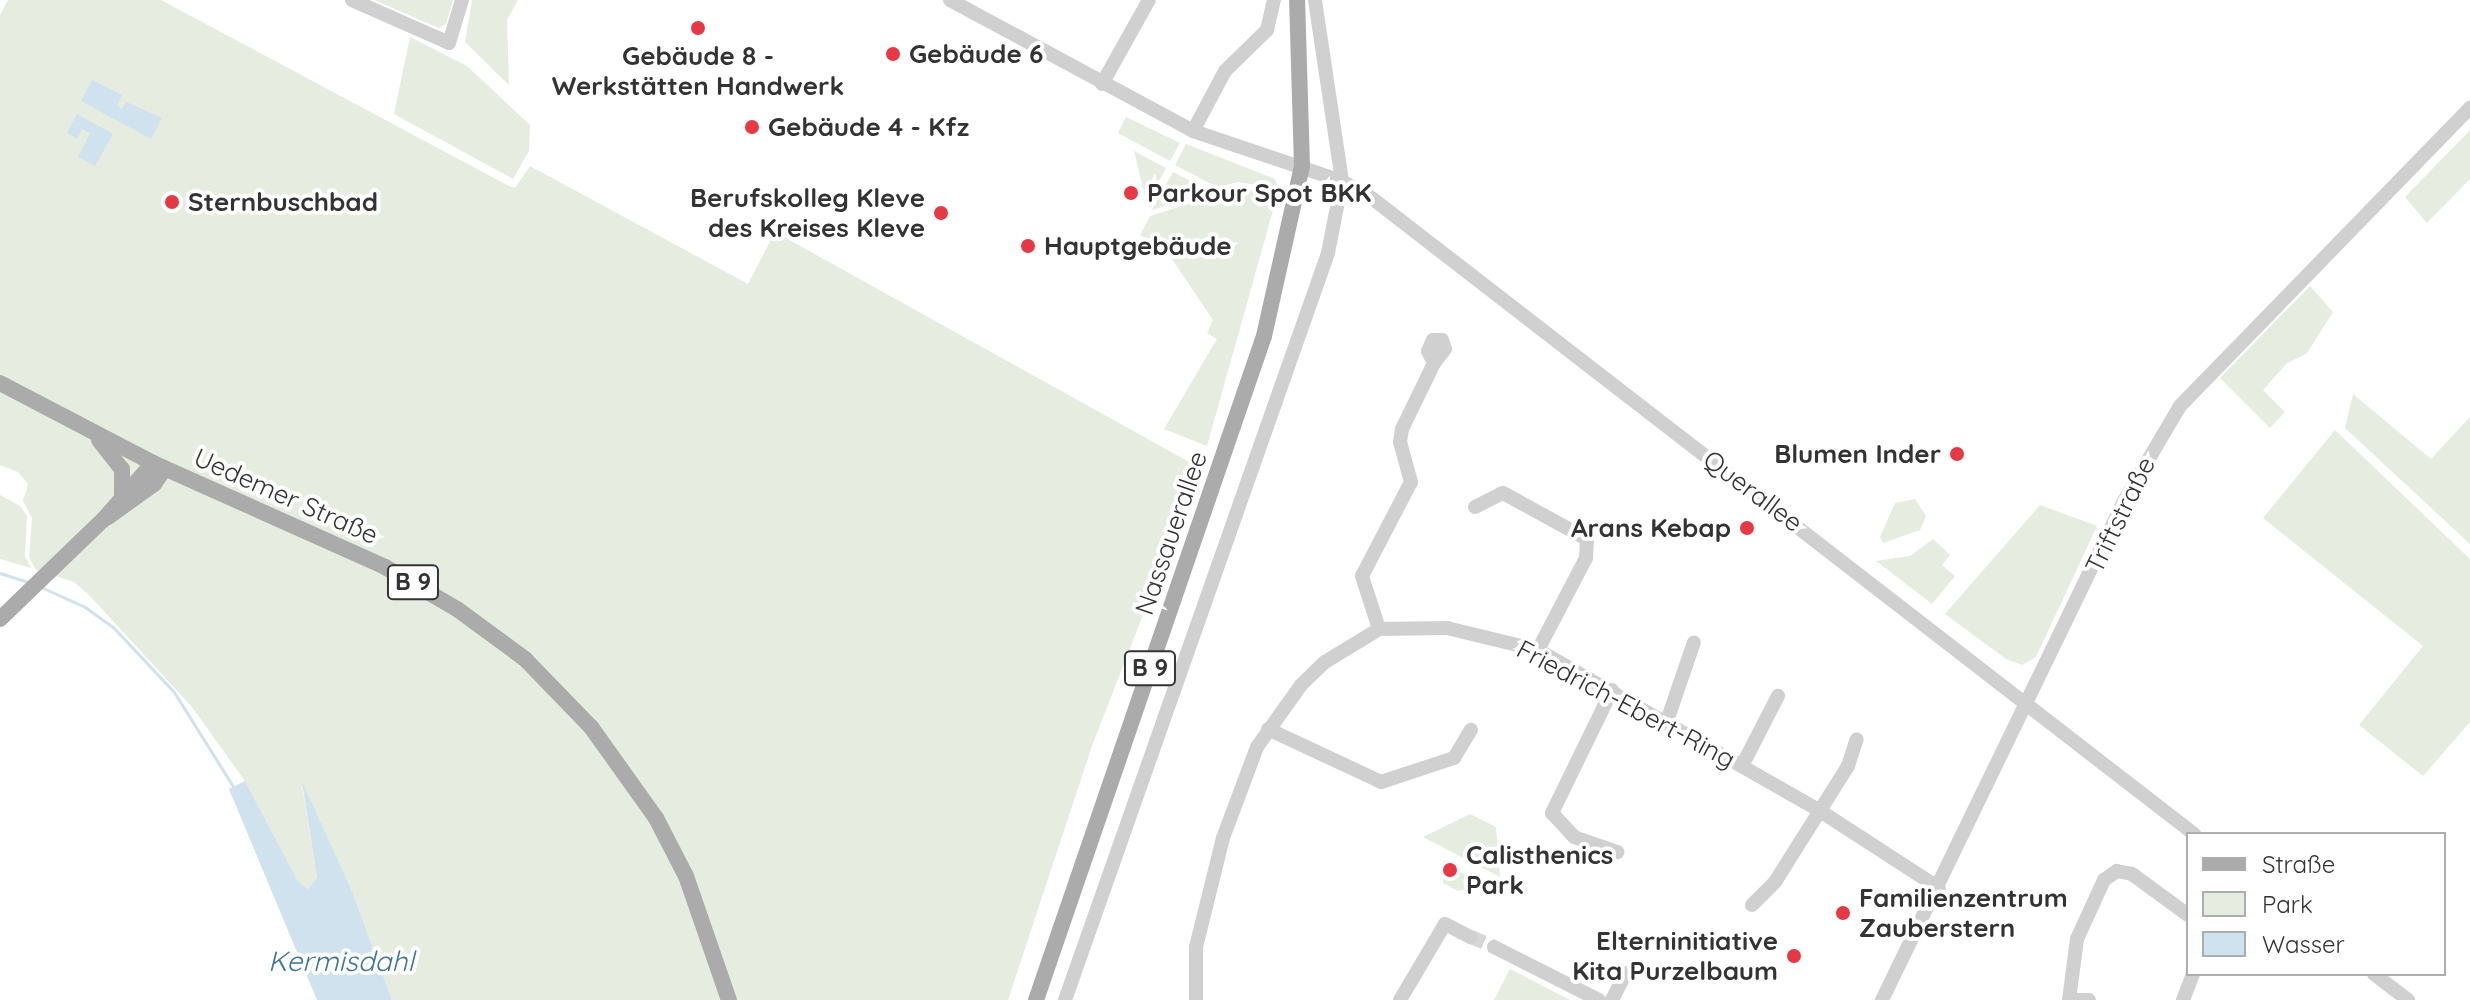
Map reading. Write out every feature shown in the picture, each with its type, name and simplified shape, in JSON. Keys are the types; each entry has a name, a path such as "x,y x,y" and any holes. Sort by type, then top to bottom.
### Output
{"main road":[{"name":"Nassauerallee","path":"1036,1000 1264,336 1302,166 1297,0"},
{"name":"Uedemer Straße","path":"0,383 159,465 385,567 457,609 525,659 591,727 656,818 686,876 729,1000"},
{"path":"93,432 122,469 122,494"},
{"path":"103,520 122,494 159,465"},
{"path":"3,616 103,520 150,488 159,465"}],"street":[{"path":"352,0 389,21 449,43 462,0"},
{"name":"Querallee","path":"950,0 1193,131 1348,184 2191,832"},
{"path":"1102,84 1149,0"},
{"path":"1193,131 1207,97 1225,71 1267,30 1274,0"},
{"name":"Nassauerallee","path":"1065,1000 1328,253 1348,184 1315,0"},
{"name":"Triftstraße","path":"1882,1000 2131,488 2180,406 2470,108"},
{"path":"1196,1000 1196,947 1223,838 1268,729 1325,662 1379,629 1362,576 1411,482 1400,442 1402,429 1434,363"},
{"path":"1475,507 1503,493 1587,539 1586,558 1538,650"},
{"name":"Friedrich-Ebert-Ring","path":"1379,629 1447,628 1538,650 1817,809 1939,888"},
{"path":"1667,721 1694,642"},
{"path":"1612,690 1552,813 1574,837 1617,852"},
{"path":"1742,766 1778,696"},
{"path":"1268,729 1381,782 1454,758 1471,730"},
{"path":"1752,905 1775,882 1817,809 1848,766 1857,739"},
{"path":"2069,1000 2077,939 2104,880 2117,871 2132,874 2186,914"},
{"path":"1400,1000 1445,924 1471,937"},
{"path":"1494,947 1599,1000"},
{"path":"1612,1000 1626,973"},
{"path":"2183,1000 2192,976"},
{"path":"2377,976 2408,1000"},
{"path":"2076,1000 2089,1000"}],"green space":[{"path":"8,0 161,0 507,185 515,188 530,166 748,284 775,232 1200,468 1092,746 1008,1000 392,1000 352,891 302,785 317,878 308,889 298,881 245,781 192,707 89,595 74,582 36,570 29,557 32,518 23,501 28,484 18,472 0,465 0,15"},
{"path":"374,0 453,0 446,24 439,28"},
{"path":"472,0 518,0 507,20 509,85 465,42"},
{"path":"410,37 467,66 530,125 529,151 513,179 394,114"},
{"path":"1126,117 1180,143 1170,161 1118,133"},
{"path":"2470,130 2470,179 2427,223 2405,197"},
{"path":"1186,144 1275,179 1279,189 1239,182 1217,187 1175,165"},
{"path":"1134,151 1166,168 1153,193 1145,196"},
{"path":"1173,172 1210,191 1152,210 1156,202"},
{"path":"1240,188 1277,196 1207,446 1164,429 1217,339 1207,333 1213,320 1164,247 1140,235 1150,216"},
{"path":"2310,286 2333,312 2307,353 2286,364 2263,390 2285,412 2270,428 2220,378"},
{"path":"2353,394 2431,459 2470,417 2470,544 2345,428"},
{"path":"2335,430 2470,559 2470,722 2423,776 2359,725 2423,646 2263,518"},
{"path":"0,495 20,506 27,516 25,556 31,568 0,559"},
{"path":"1915,499 1926,516 1920,530 1883,543 1880,537 1895,503"},
{"path":"2040,505 2097,526 2036,657 2022,665 2006,659 1945,614"},
{"path":"1933,539 1950,555 1942,565 1955,576 1932,604 1876,561 1910,556"},
{"path":"1470,814 1496,827 1500,877 1423,837"},
{"name":"Calisthenics Park","path":"1443,860 1473,880 1470,888 1458,891 1443,883"},
{"path":"1510,969 1570,1000 1494,1000"}],"water":[{"path":"92,80 122,95 117,106 122,109 126,102 162,118 151,139 81,101"},
{"path":"77,114 113,134 95,166 78,157 90,133 82,129 77,139 67,133"},
{"name":"Kermisdahl","path":"245,781 298,881 308,889 317,878 302,782 352,891 392,1000 317,1000 229,789"}],"waterway":[{"path":"0,573 30,583"},
{"path":"41,587 85,607 113,627 174,692 234,788"}],"tunnel":[{"path":"1471,937 1494,947"}],"place":[{"name":"Gebäude 8 - Werkstätten Handwerk","path":"698,28"},
{"name":"Gebäude 6","path":"893,54"},
{"name":"Gebäude 4 - Kfz","path":"752,127"},
{"name":"Parkour Spot BKK","path":"1131,193"},
{"name":"Sternbuschbad","path":"172,202"},
{"name":"Berufskolleg Kleve des Kreises Kleve","path":"941,213"},
{"name":"Hauptgebäude","path":"1028,246"},
{"name":"Blumen Inder","path":"1957,454"},
{"name":"Arans Kebap","path":"1747,528"},
{"name":"Calisthenics Park","path":"1450,870"},
{"name":"Familienzentrum Zauberstern","path":"1843,913"},
{"name":"Elterninitiative Kita Purzelbaum","path":"1794,956"}]}
